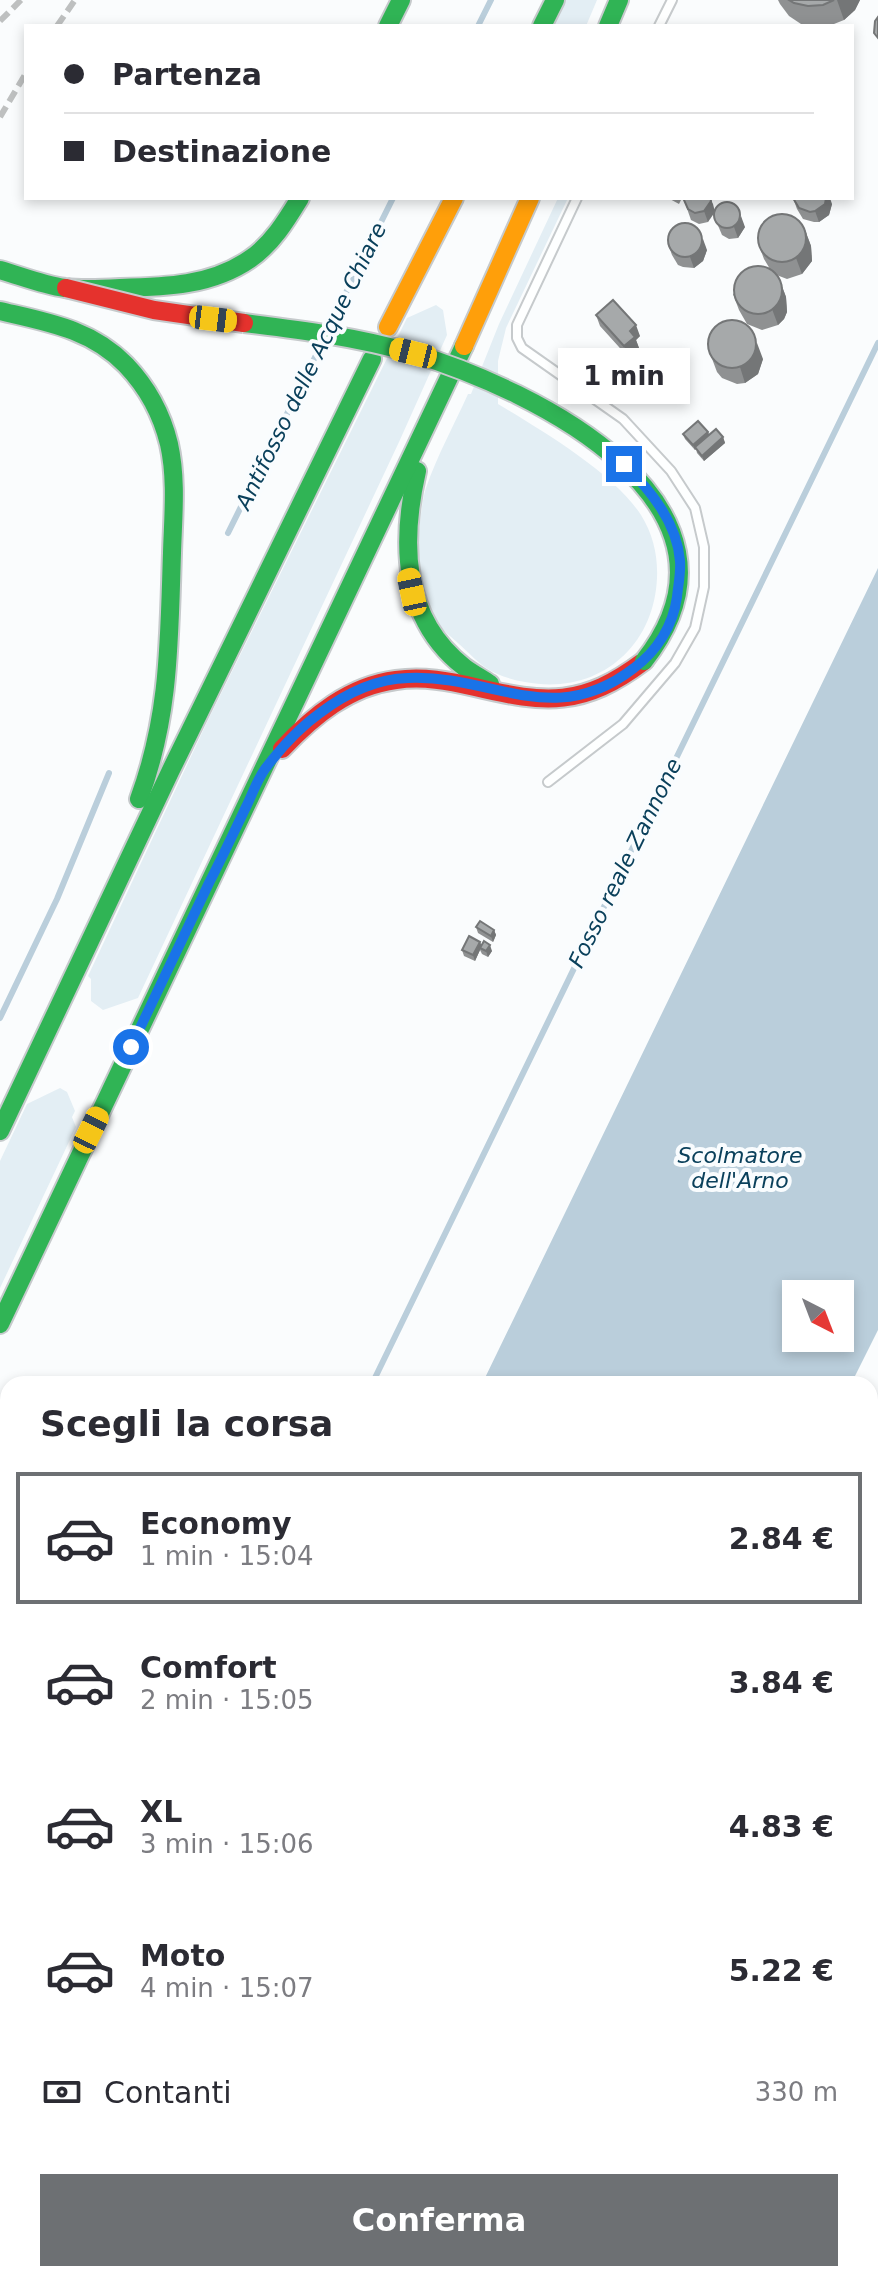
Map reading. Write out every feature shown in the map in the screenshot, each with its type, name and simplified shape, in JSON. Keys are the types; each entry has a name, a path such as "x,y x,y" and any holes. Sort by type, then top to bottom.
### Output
{"highway":[{"path":"389,24 401,0"},
{"path":"543,24 555,0"},
{"path":"609,24 619,0"},
{"path":"66,288 166,288 193,285 228,273 265,247 299,200"},
{"path":"388,327 453,200"},
{"path":"0,1324 435,410 529,200"},
{"path":"0,270 127,305 357,339 413,353 488,380 557,416 605,448 639,479 655,499 674,538 680,561 675,609 667,630 644,661 618,680 574,697 549,699 442,680 407,678 376,683 351,692 320,712 263,771"},
{"path":"0,311 71,327 104,344 130,369 159,411 173,472 168,654 160,733 131,820 63,996"},
{"path":"0,1131 170,772 372,359"},
{"path":"435,410 414,485 406,545 412,592 429,627 455,660 475,676 509,694"}],"lane":[{"path":"660,24 672,0"},
{"path":"548,782 623,724 650,695 675,663 695,628 704,587 704,547 695,508 671,471 623,419 522,348 517,338 517,325 576,200"}],"shaded area":[{"path":"566,0 597,0 587,24 553,24"},
{"path":"557,200 567,200 506,328 498,361 498,404 576,454 629,499 652,537 657,578 645,626 633,646 597,674 575,682 525,682 486,668 438,623 417,566 422,504 430,476 468,394 471,394 499,324"},
{"path":"436,305 443,310 447,335 138,998 103,1010 91,1001 91,979 88,976 208,720 407,318"},
{"path":"60,1088 67,1092 75,1111 72,1117 76,1127 0,1288 0,1161 27,1104"}],"water":[{"name":"Scolmatore dell'Arno","path":"878,568 878,1330 855,1376 486,1376"}],"building":[{"path":"789,0 834,0 808,6"},
{"path":"878,17 878,38 874,33"},
{"path":"684,200 711,200 704,211 695,213 688,209"},
{"path":"794,200 826,200 815,211 799,208"},
{"path":"727,202 736,206 740,215 736,224 727,228 718,224 714,215 718,206"},
{"path":"782,214 799,221 806,238 799,255 782,262 765,255 758,238 765,221"},
{"path":"685,223 697,228 702,240 697,252 685,257 673,252 668,240 673,228"},
{"path":"758,266 775,273 782,290 775,307 758,314 741,307 734,290 741,273"},
{"path":"613,300 636,325 630,331 635,337 624,346 596,315"},
{"path":"732,320 749,327 756,344 749,361 732,368 715,361 708,344 715,327"},
{"path":"698,421 708,432 693,445 683,434"},
{"path":"716,429 723,437 702,456 695,447"},
{"path":"480,921 494,930 491,936 476,927"},
{"path":"469,936 480,942 473,955 462,950"},
{"path":"484,941 490,945 486,951 480,948"}],"waterway":[{"name":"Antifosso delle Acque Chiare","path":"479,24 491,0"},
{"name":"Antifosso delle Acque Chiare","path":"330,325 392,200"},
{"name":"Antifosso delle Acque Chiare","path":"228,533 322,343"},
{"name":"Fosso reale Zannone","path":"376,1376 878,343"},
{"name":"Antifosso delle Acque Chiare","path":"0,1018 57,899 109,773"}],"railway":[{"path":"0,21 21,0"},
{"path":"58,24 75,0"},
{"path":"0,117 24,76"}],"traffic: fast":[{"path":"389,24 401,0"},
{"path":"543,24 555,0"},
{"path":"609,24 619,0"},
{"path":"0,270 49,285 79,289 154,287 204,280 235,268 258,253 278,232 299,200"},
{"path":"0,311 68,329 112,353 126,365 147,392 166,433 174,485 166,678 157,738 139,799"},
{"path":"244,323 371,343 462,370 572,425 620,462 657,504 677,552 674,604 644,661"},
{"path":"0,1324 464,346"},
{"path":"0,1131 170,772 372,359"},
{"path":"417,471 408,551 417,602 428,626 443,647 464,667 490,684"}],"traffic: slow":[{"path":"388,327 453,200"},
{"path":"464,346 529,200"}],"traffic: jam":[{"path":"66,288 154,310 244,323"},
{"path":"282,749 333,704 379,683 426,679 523,697 563,698 602,687 644,661"}],"route":[{"path":"131,1047 263,771 320,712 351,692 376,683 407,678 442,680 529,697 574,697 618,680 644,661 655,648 667,630 675,609 680,561 666,517 655,499 624,464"}]}
